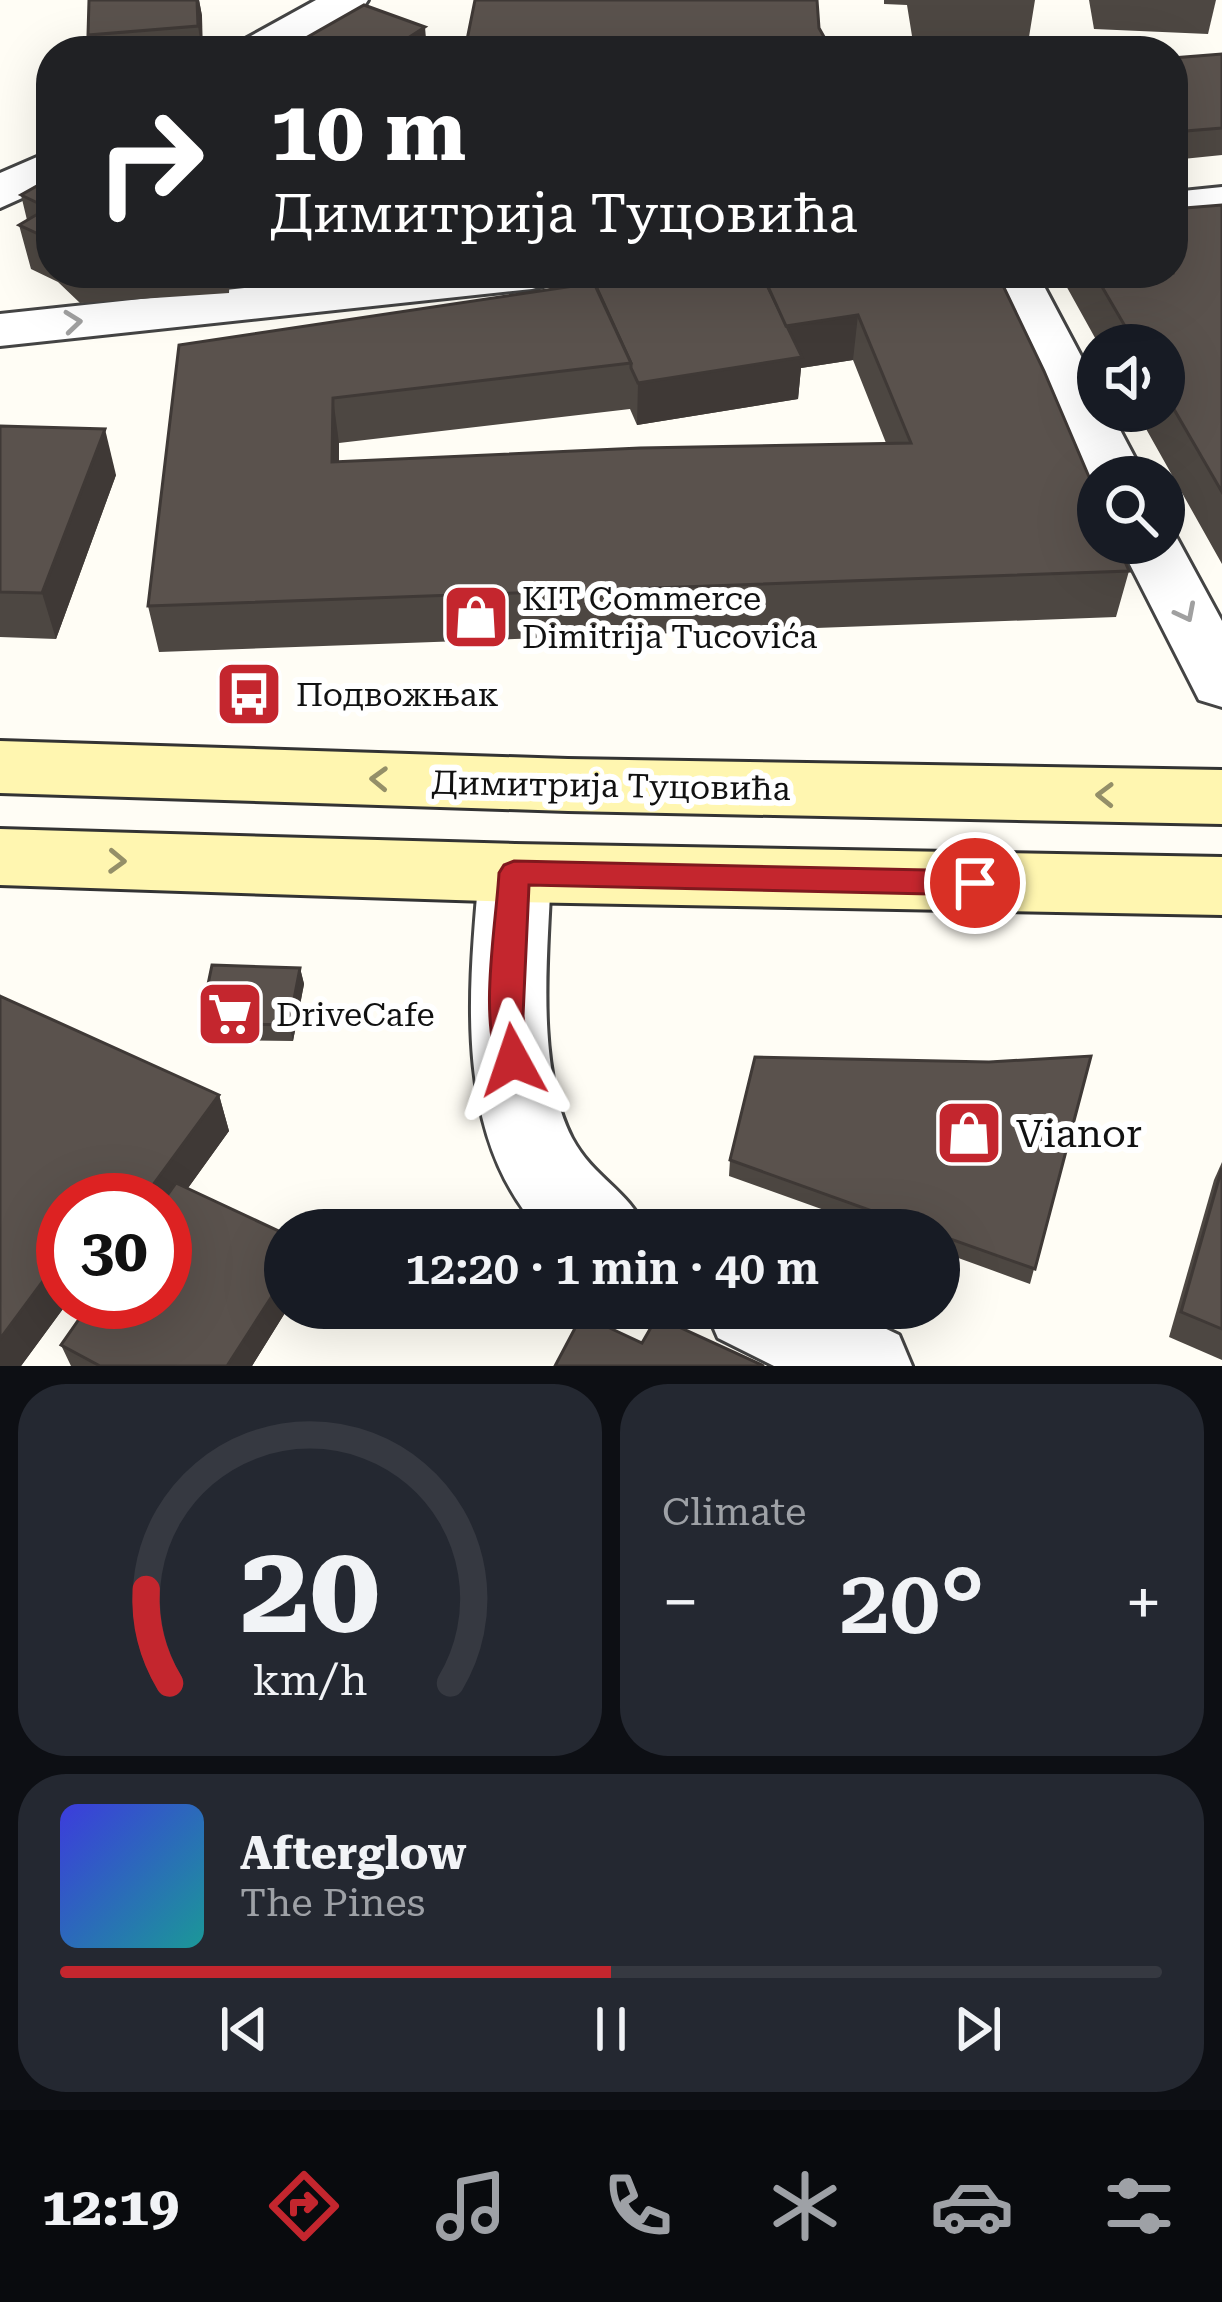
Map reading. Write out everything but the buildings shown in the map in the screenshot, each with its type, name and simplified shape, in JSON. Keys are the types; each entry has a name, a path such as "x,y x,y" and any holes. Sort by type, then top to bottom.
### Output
{"main road":[{"name":"Димитрија Туцовића","path":"0,767 568,785 1222,797"},
{"path":"0,857 514,873 1222,886"},
{"path":"1068,885 1222,905"}],"street":[{"path":"283,36 347,0"},
{"path":"0,194 36,174"},
{"path":"1188,205 1222,202"},
{"path":"0,330 392,288"},
{"path":"1020,288 1105,456"},
{"path":"1161,564 1222,683"},
{"path":"514,873 507,1016 525,1117 542,1161 564,1198 578,1209"},
{"path":"792,1329 867,1366"}],"place":[{"name":"KIT Commerce Dimitrija Tucovića","path":"476,617"},
{"name":"Подвожњак","path":"249,694"},
{"name":"DriveCafe","path":"230,1014"},
{"name":"Vianor","path":"969,1133"}],"route":[{"path":"513,1060 507,1016 514,873 975,883"}]}
